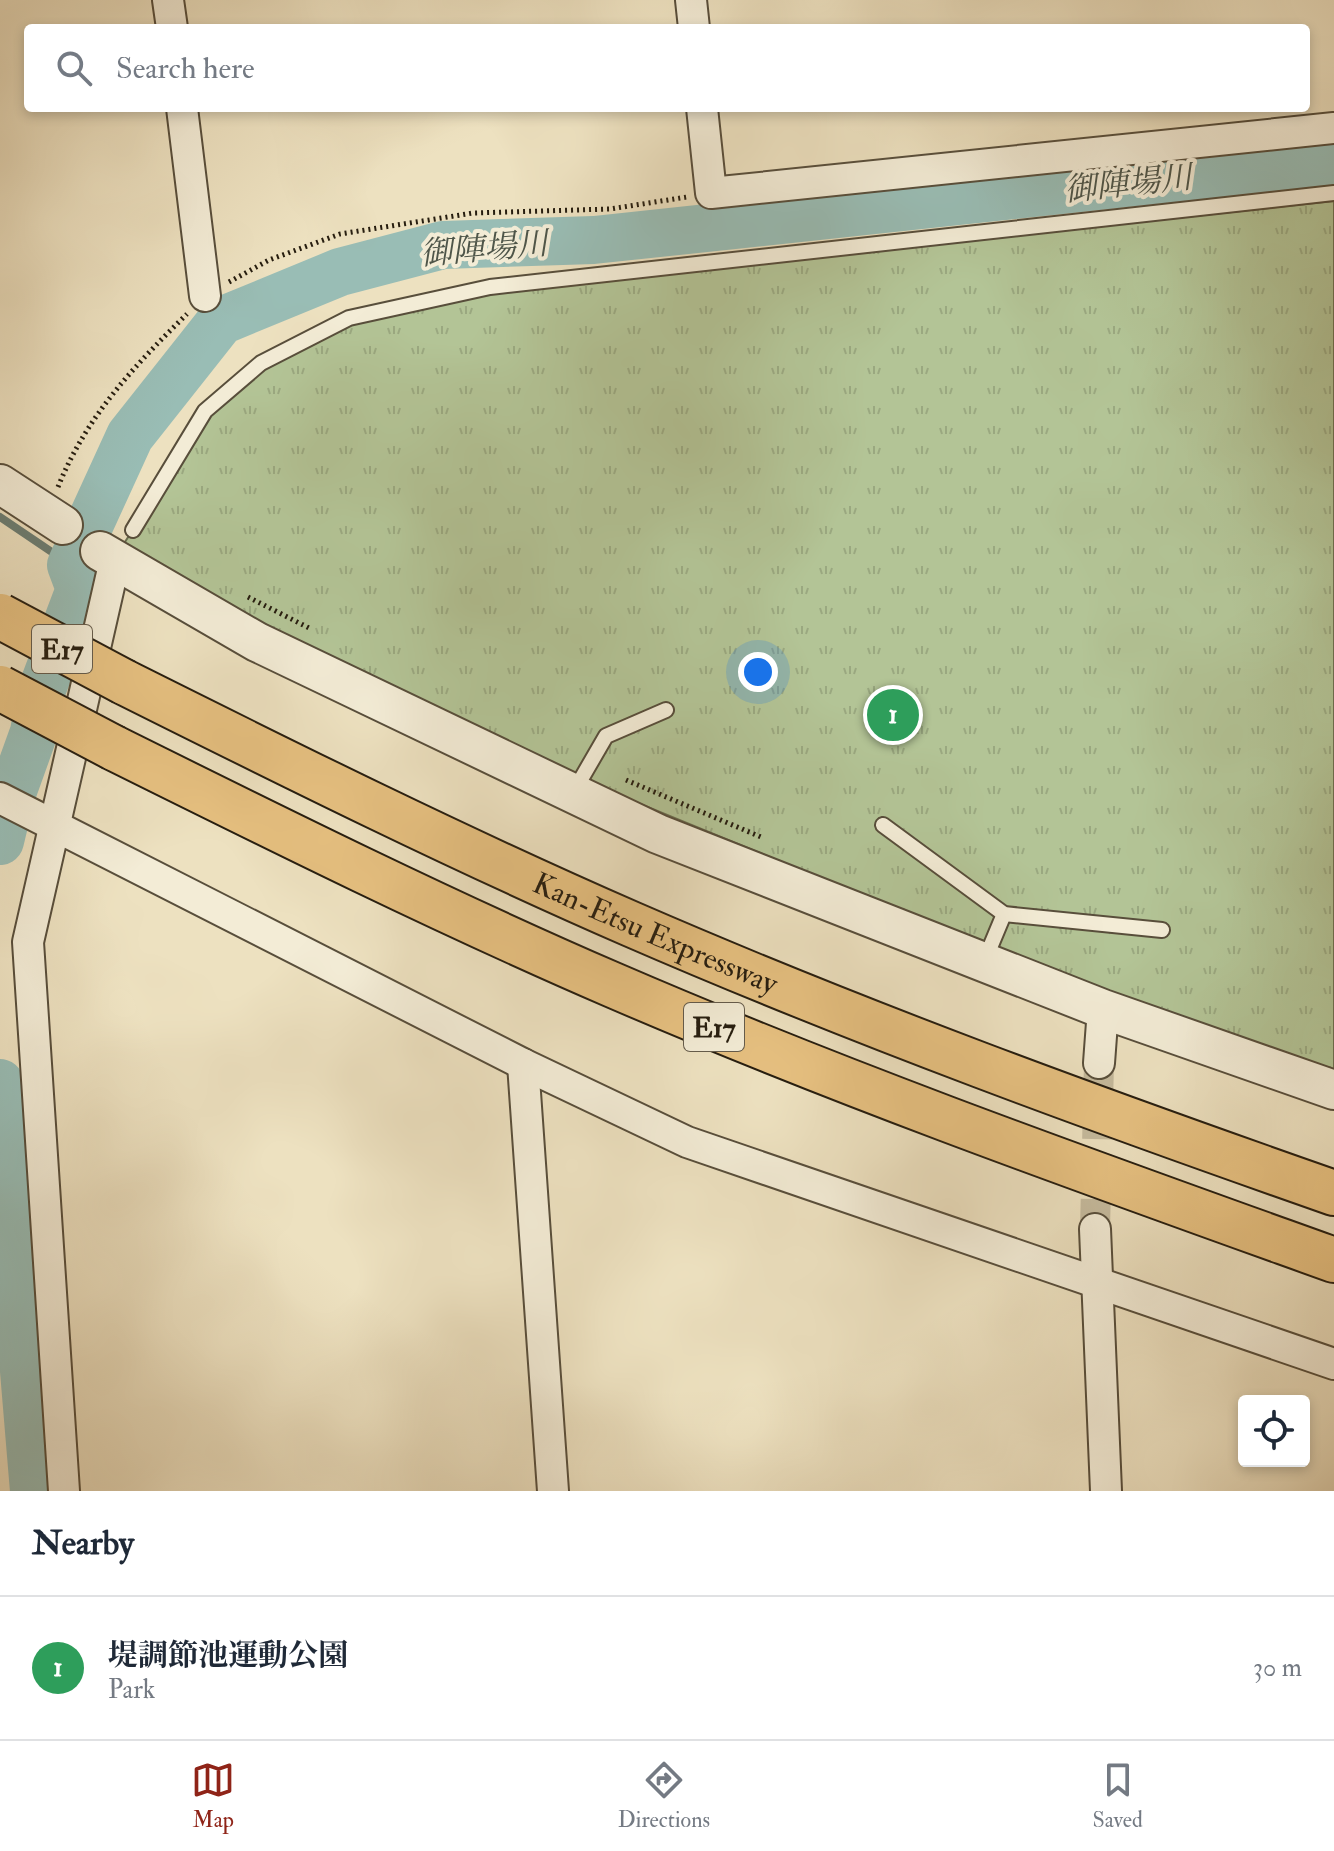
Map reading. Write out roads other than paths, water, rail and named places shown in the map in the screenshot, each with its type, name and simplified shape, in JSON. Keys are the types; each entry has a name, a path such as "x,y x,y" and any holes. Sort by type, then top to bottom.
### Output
{"highway":[{"name":"Kan-Etsu Expressway","path":"0,616 124,682 408,824 658,935 1004,1074 1334,1193"},
{"name":"Kan-Etsu Expressway","path":"0,688 114,748 386,882 612,985 969,1127 1334,1260"}],"street":[{"path":"168,0 171,24"},
{"path":"691,0 694,24"},
{"path":"182,112 205,296"},
{"path":"702,112 711,193 1334,128"},
{"path":"0,484 55,520 116,547 257,642 580,778 658,834 1103,1009 1334,1090"},
{"path":"64,1491 28,942 116,547"},
{"path":"0,798 523,1064 687,1142 1334,1364"},
{"path":"1099,1063 1103,1009"},
{"path":"523,1064 553,1491"},
{"path":"1095,1229 1106,1491"}],"lane":[{"path":"116,547 205,411 261,363 349,318 490,287 1334,193"},
{"path":"580,778 606,736 666,710"},
{"path":"883,825 1004,914 1162,930"},
{"path":"984,962 1004,914"}],"waterway":[{"name":"御陣場川","path":"0,841 10,799 34,732 41,692 80,589 71,565 130,436 221,321 340,272 443,245 594,240 1334,161"},
{"path":"0,517 71,565"},
{"name":"御陣場川","path":"0,1083 34,1491"}],"tunnel":[{"path":"1095,1229 1099,1063"}],"place":[{"name":"堤調節池運動公園","path":"893,715"}]}
